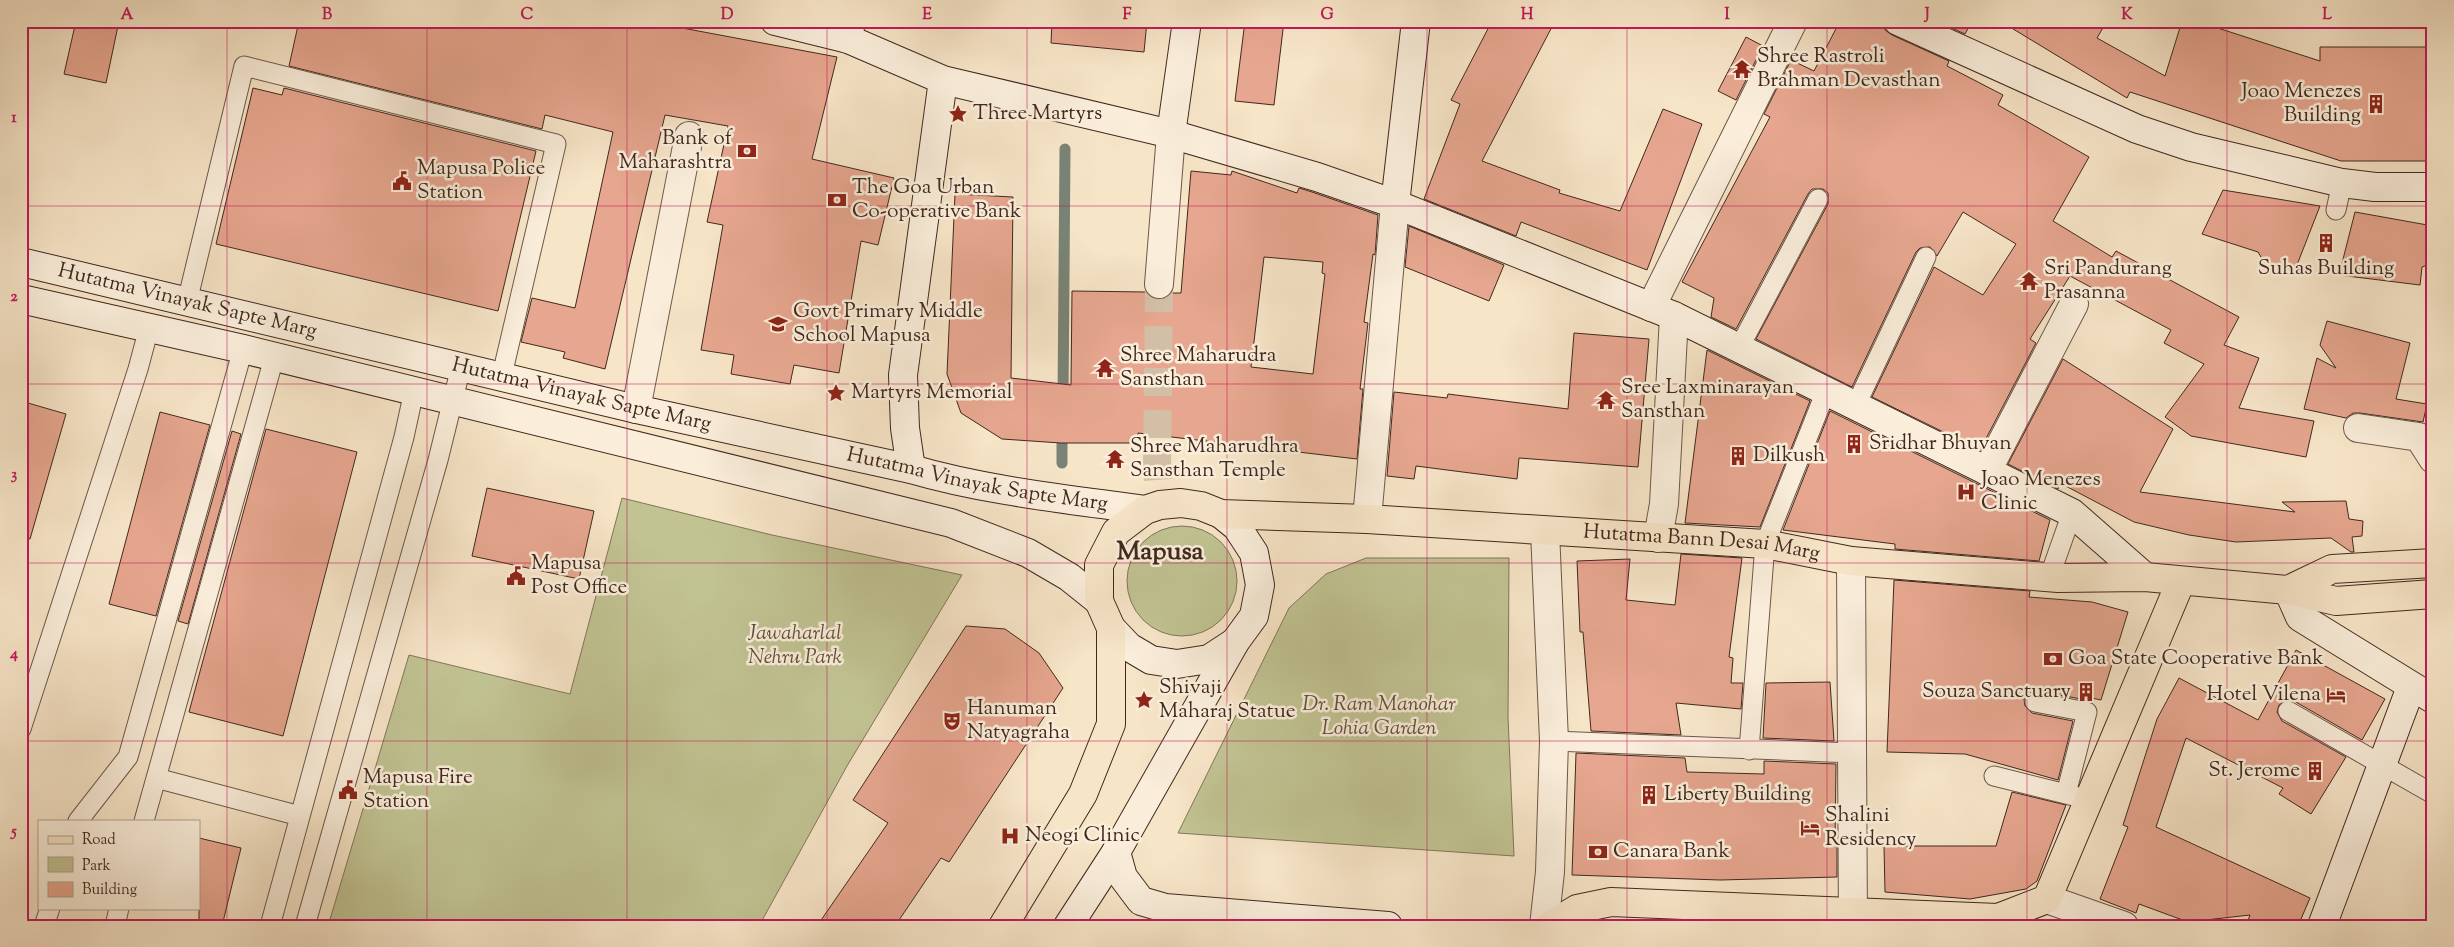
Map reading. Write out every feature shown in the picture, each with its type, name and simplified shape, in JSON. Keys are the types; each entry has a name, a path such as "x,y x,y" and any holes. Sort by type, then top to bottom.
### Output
{"main road":[{"path":"1003,926 1083,794 1111,724 1111,628 1099,601 1099,565 1116,532 1145,510 1160,504 1181,503 1201,506 1221,514"},
{"name":"Hutatma Bann Desai Marg","path":"1221,514 1367,519 1764,544 1851,561 2049,578 2145,577 2288,590 2336,601 2433,594"},
{"path":"2288,590 2332,569 2433,563"},
{"path":"1548,926 1577,909 1611,902 1742,917 1853,920 1998,918 2047,899 2077,797 2181,581"}],"street":[{"path":"775,21 850,30 943,80 1171,134 1316,177 1395,204 1662,312 1856,405 2072,513 2145,577"},
{"path":"1159,284 1171,134 1187,21"},
{"path":"1367,519 1395,204 1416,21"},
{"path":"1658,538 1664,504 1662,312 1793,21"},
{"path":"1898,21 2137,129 2191,147 2342,183 2375,187 2433,187"},
{"path":"911,469 905,428 903,375 943,80"},
{"path":"636,409 689,136"},
{"name":"Hutatma Vinayak Sapte Marg","path":"21,262 636,409 911,469 955,481 1145,510"},
{"name":"Hutatma Vinayak Sapte Marg","path":"21,299 243,349 951,523 1028,553 1069,577 1099,601"},
{"path":"1987,471 2074,304"},
{"path":"2358,428 2419,436 2433,459"},
{"path":"1068,926 1116,852 1235,642 1254,616 1260,584 1254,553 1237,527 1221,514"},
{"path":"1544,926 1550,872 1554,741 1545,531"},
{"path":"1851,561 1853,920"},
{"path":"2288,590 2300,617 2422,693 2383,765 2322,926"},
{"path":"1111,628 1129,648 1151,660 1177,664 1208,659 1235,642"},
{"path":"1116,852 1123,877 1141,901 1165,908 1388,926"},
{"path":"2047,899 2124,926"}],"lane":[{"path":"188,302 244,66 556,144 502,376"},
{"path":"2336,210 2342,183"},
{"path":"1739,348 1818,199"},
{"path":"1856,405 1926,257"},
{"path":"21,730 135,379 149,328"},
{"path":"79,820 128,757 243,349"},
{"path":"144,820 274,358"},
{"path":"305,926 438,460 461,367"},
{"path":"270,926 404,436 414,391"},
{"path":"1749,750 1764,544 1826,391"},
{"path":"2049,578 2072,513"},
{"path":"1994,776 2077,797 2087,712 2035,702"},
{"path":"2288,711 2433,794"},
{"path":"1554,741 1665,743 1749,750 1852,753"},
{"path":"156,778 300,816"},
{"path":"44,926 49,910"},
{"path":"114,926 119,910"}],"green space":[{"path":"2295,21 2385,21 2386,24 2308,25"},
{"name":"Jawaharlal Nehru Park","path":"622,498 772,535 962,575 847,766 759,926 328,926 409,655 570,694"},
{"path":"1182,526 1203,530 1221,542 1233,560 1237,581 1233,602 1221,620 1203,632 1182,636 1161,632 1143,620 1131,602 1127,581 1131,560 1143,542 1161,530"},
{"name":"Dr. Ram Manohar Lohia Garden","path":"1366,558 1509,558 1508,717 1514,856 1178,833 1289,608 1326,574"}],"building":[{"path":"76,21 119,21 106,83 64,74"},
{"path":"299,21 645,21 837,57 812,159 894,178 878,245 861,241 839,373 794,365 790,384 731,374 734,355 701,350 723,225 707,222 728,126 665,115 605,369 563,358 565,352 521,342 532,298 575,308 613,132 545,115 542,129 289,66"},
{"path":"1052,21 1147,21 1144,52 1051,43"},
{"path":"1245,21 1284,21 1274,105 1235,101"},
{"path":"1492,21 1555,21 1482,161 1560,190 1559,193 1620,211 1663,109 1702,124 1647,270 1521,222 1516,236 1424,199 1460,104 1451,100"},
{"path":"1840,21 1883,21 1885,30 1892,35 1949,61 1947,66 2003,95 1998,105 2089,157 2053,221 2112,257 2116,251 2239,317 2224,345 2259,358 2239,408 2314,421 2306,457 2191,436 2165,417 2204,364 2164,343 2171,330 2070,276 2030,339 2036,343 1980,450 1872,397 1934,267 1983,295 2016,244 1963,212 1937,256 1930,247 1920,248 1916,252 1852,387 1756,339 1828,204 1828,193 1823,189 1812,189 1808,194 1736,329 1711,317 1714,298 1682,282 1770,117 1764,114 1791,60 1814,71"},
{"path":"1936,21 1972,21 1965,34"},
{"path":"2000,21 2107,21 2097,38 2165,76 2182,21 2196,21 2320,61 2320,47 2433,47 2433,161 2341,161 2130,92 2127,98"},
{"name":"Shree Rastroli Brahman Devasthan","path":"1746,37 1763,46 1736,100 1718,91"},
{"path":"253,88 282,95 284,88 536,151 498,311 216,244"},
{"path":"1191,171 1231,175 1232,171 1297,193 1299,188 1378,215 1375,255 1373,254 1364,322 1368,323 1360,389 1363,389 1357,459 1138,433 1138,443 1061,443 1002,439 961,413 947,374 955,194 1013,197 1011,378 1071,385 1072,291 1146,292 1158,300 1166,298 1172,293 1181,293","holes":["1264,257 1323,262 1322,273 1325,274 1313,374 1251,367"]},
{"path":"2223,190 2320,206 2295,270 2267,267 2258,252 2202,234"},
{"path":"2355,212 2433,226 2433,263 2422,267 2420,285 2339,275"},
{"path":"1409,226 1504,265 1489,301 1405,267"},
{"path":"2327,321 2410,343 2396,399 2427,404 2423,422 2360,413 2353,413 2346,418 2304,409 2317,358 2336,368 2320,345"},
{"path":"1574,333 1649,339 1638,467 1519,458 1517,479 1416,466 1414,479 1387,476 1394,392 1447,398 1448,394 1568,409"},
{"name":"Dilkush","path":"1707,350 1810,401 1760,527 1685,523"},
{"path":"2063,359 2173,429 2140,492 2295,512 2282,502 2346,501 2349,519 2363,521 2362,536 2352,537 2354,552 2351,552 2331,538 2236,542 2189,535 2134,522 2060,483 2058,489 2008,464"},
{"path":"21,401 66,414 30,539 21,538"},
{"path":"1830,411 2050,520 2039,561 1895,549 1895,544 1783,530"},
{"path":"160,412 210,425 156,616 109,604"},
{"path":"266,429 357,452 283,736 189,712"},
{"path":"232,431 241,434 188,624 178,621"},
{"path":"487,488 594,511 579,579 472,556"},
{"path":"1681,554 1742,558 1729,657 1733,658 1731,683 1743,683 1741,709 1676,703 1681,735 1591,731 1583,632 1580,632 1577,561 1630,559 1626,600 1675,605"},
{"path":"1894,580 2030,591 2029,597 2092,602 2128,612 2101,700 2082,696 2081,699 2037,691 2031,692 2024,699 2025,706 2032,713 2073,721 2058,780 1965,754 1887,752"},
{"path":"966,626 1005,629 1039,653 1063,688 949,862 941,858 895,926 817,926 888,823 853,800"},
{"path":"2296,650 2385,699 2362,740 2294,701 2287,700 2279,705 2277,712 2282,721 2346,757 2311,814 2279,794 2283,788 2186,738 2156,827 2310,898 2298,926 2246,926 2250,915 2188,922 2139,904 2136,913 2100,899 2128,827 2123,825 2157,719 2179,678 2258,720"},
{"path":"1830,682 1834,741 1763,738 1766,683"},
{"path":"1576,753 1685,758 1687,772 1764,774 1764,761 1836,764 1835,846 1837,846 1837,877 1720,880 1572,875"},
{"path":"2012,792 2066,805 2037,881 2026,889 1970,899 1885,892 1884,846 1996,846"},
{"path":"200,838 241,848 222,926 199,926"}],"waterway":[{"path":"1063,400 1065,149"},
{"path":"1062,428 1062,463"}],"tunnel":[{"path":"1159,284 1157,468 1160,505"}],"place":[{"name":"Shree Rastroli Brahman Devasthan","path":"1742,69"},
{"name":"Joao Menezes Building","path":"2376,104"},
{"name":"Three Martyrs","path":"958,114"},
{"name":"Bank of Maharashtra","path":"747,151"},
{"name":"Mapusa Police Station","path":"402,181"},
{"name":"The Goa Urban Co-operative Bank","path":"837,200"},
{"name":"Suhas Building","path":"2326,243"},
{"name":"Sri Pandurang Prasanna","path":"2029,281"},
{"name":"Govt Primary Middle School Mapusa","path":"778,324"},
{"name":"Shree Maharudra Sansthan","path":"1105,368"},
{"name":"Martyrs Memorial","path":"836,393"},
{"name":"Sree Laxminarayan Sansthan","path":"1606,400"},
{"name":"Sridhar Bhuvan","path":"1854,444"},
{"name":"Dilkush","path":"1738,456"},
{"name":"Shree Maharudhra Sansthan Temple","path":"1115,459"},
{"name":"Joao Menezes Clinic","path":"1966,492"},
{"name":"Mapusa Post Office","path":"516,576"},
{"name":"Goa State Cooperative Bank","path":"2053,659"},
{"name":"Souza Sanctuary","path":"2086,692"},
{"name":"Hotel Vilena","path":"2336,695"},
{"name":"Shivaji Maharaj Statue","path":"1144,700"},
{"name":"Hanuman Natyagraha","path":"952,721"},
{"name":"St. Jerome","path":"2315,771"},
{"name":"Mapusa Fire Station","path":"348,790"},
{"name":"Liberty Building","path":"1649,795"},
{"name":"Shalini Residency","path":"1810,828"},
{"name":"Neogi Clinic","path":"1010,836"},
{"name":"Canara Bank","path":"1598,852"}],"district":[{"name":"Mapusa","path":"1160,552"}]}
